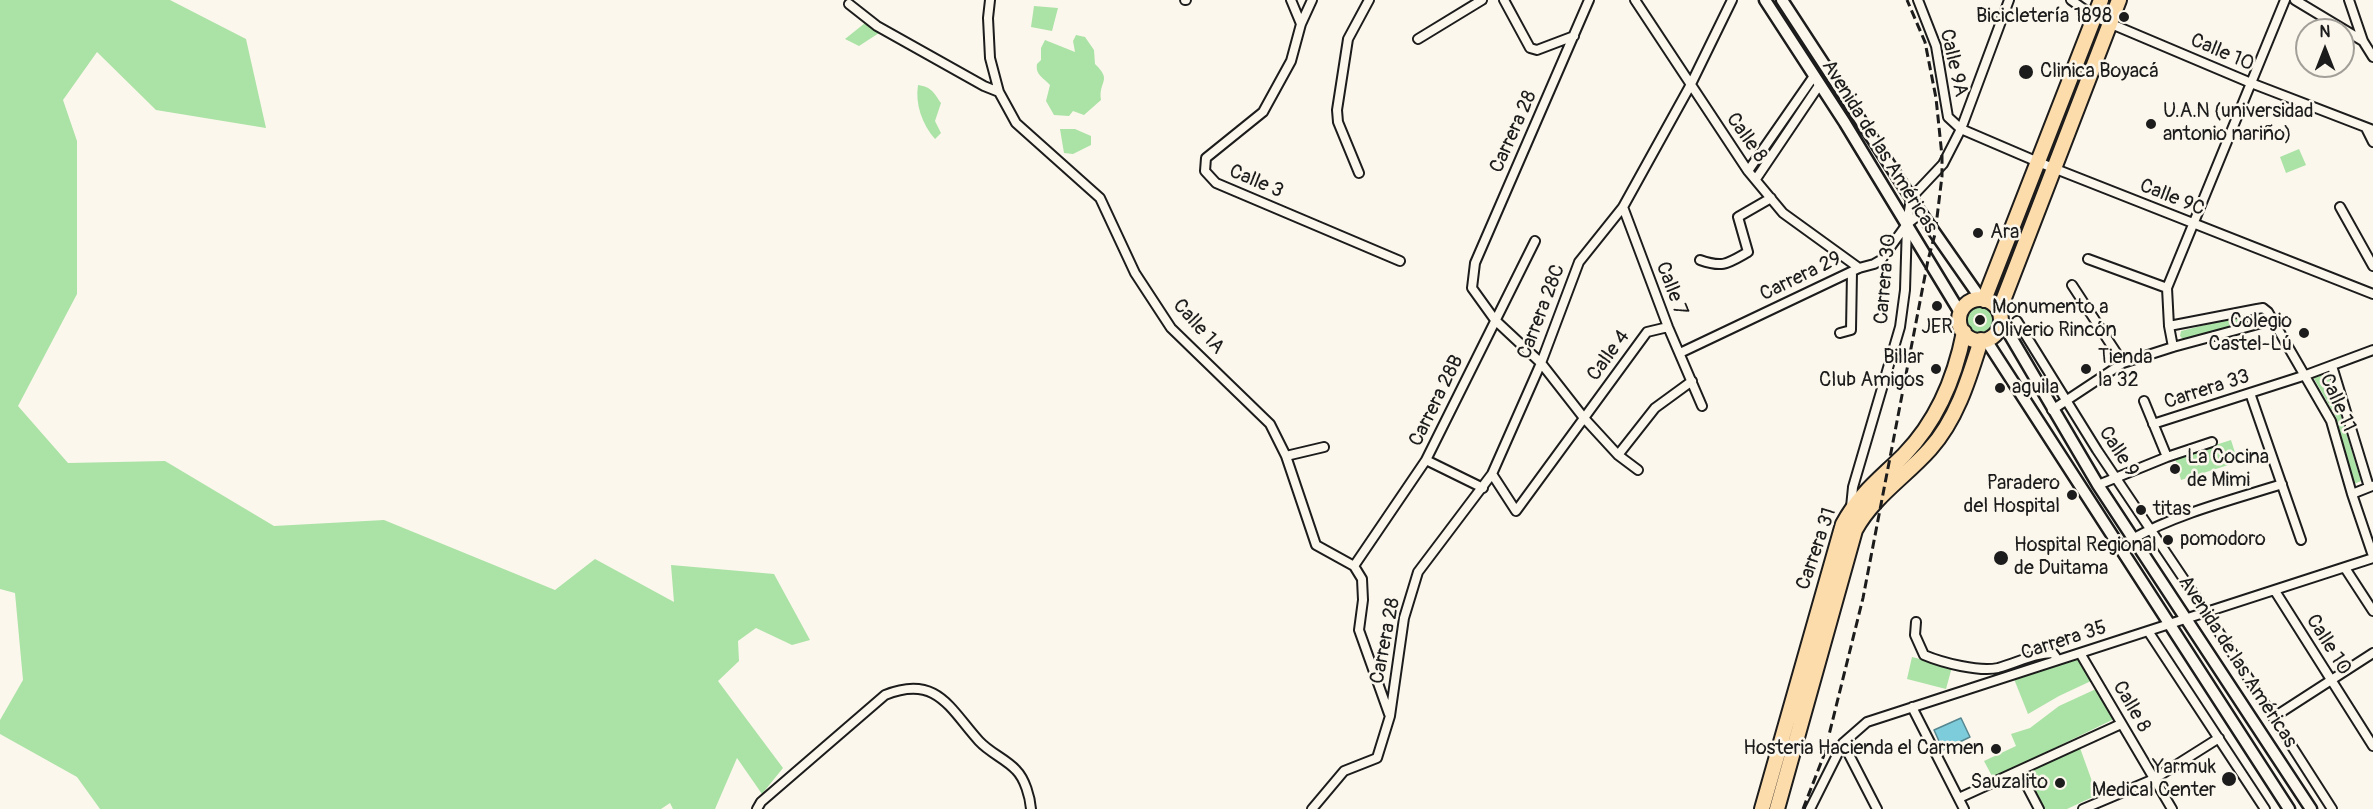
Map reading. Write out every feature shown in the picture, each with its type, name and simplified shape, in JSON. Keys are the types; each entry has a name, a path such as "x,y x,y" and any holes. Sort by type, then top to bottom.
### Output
{"highway":[{"path":"1982,299 2101,0"},
{"path":"2000,315 1993,303 1982,299 1971,301 1961,314 1960,323 1964,332 1973,339 1984,340 1997,331 2000,315 2054,168 2119,0"},
{"name":"Carrera 31","path":"1762,809 1838,537 1851,509 1875,481 1905,454 1935,415 1954,371 1964,332"},
{"name":"Carrera 31","path":"1780,808 1855,530 1874,501 1931,448 1950,422 1984,340"},
{"path":"1771,775 1775,782 1774,799 1780,808"}],"main road":[{"name":"Avenida de las Américas","path":"1765,0 1907,224 1961,314"},
{"name":"Avenida de las Américas","path":"1782,0 1921,213 1982,299"},
{"path":"1815,77 1824,64"},
{"name":"Avenida de las Américas","path":"2000,315 2052,410 2098,485 2311,809"},
{"name":"Avenida de las Américas","path":"1984,340 2289,809"}],"street":[{"name":"Calle 1A","path":"990,0 988,18 990,58 999,92 1016,123 1100,198 1135,273 1171,328 1270,424 1286,456 1316,545 1354,566"},
{"path":"1291,0 1301,24"},
{"name":"Calle 3","path":"1312,0 1301,24 1292,61 1263,112 1206,158 1205,171 1216,183 1400,261"},
{"path":"1359,173 1338,122 1337,110 1348,39 1367,3 1377,0"},
{"path":"1418,39 1482,0"},
{"path":"1504,0 1530,48 1537,50 1574,36"},
{"name":"Carrera 28","path":"1495,320 1472,288 1472,277 1480,252 1589,0"},
{"name":"Calle 8","path":"1635,0 1748,171 1783,213 1855,270"},
{"name":"Carrera 28C","path":"1418,572 1492,474 1580,262 1623,207 1690,86 1732,0"},
{"name":"Calle 9A","path":"1918,0 1936,46 1948,117 1961,129"},
{"path":"1911,198 1943,164 1961,129 2009,0"},
{"name":"Calle 10","path":"2071,0 2095,17 2251,83 2369,129"},
{"path":"2173,347 2169,326 2167,288 2285,0"},
{"path":"2295,0 2363,41"},
{"path":"2349,0 2363,41 2373,57"},
{"path":"849,4 877,26 984,86 999,92"},
{"path":"1748,171 1815,77"},
{"path":"1756,179 1815,77"},
{"name":"Calle 9C","path":"1961,129 2038,162 2373,294"},
{"path":"2369,129 2373,142"},
{"path":"1700,260 1716,266 1725,265 1748,252 1738,217 1772,198"},
{"name":"Carrera 30","path":"1851,509 1853,487 1900,327 1905,290 1907,224 1911,198"},
{"name":"Calle 7","path":"1623,207 1668,327 1702,406"},
{"path":"2340,207 2373,266"},
{"name":"Carrera 29","path":"1680,353 1855,270 1881,260 1907,224 1921,213"},
{"name":"Carrera 28B","path":"1354,566 1426,460 1535,241"},
{"path":"2088,259 2167,288"},
{"path":"1840,333 1851,330 1855,270"},
{"path":"2072,285 2123,363"},
{"name":"Calle 11","path":"2169,326 2263,308 2268,312 2331,421 2373,557"},
{"path":"1495,320 1540,363 1584,418 1618,455 1638,470"},
{"path":"2052,410 2123,363 2273,320"},
{"name":"Calle 9","path":"2017,321 2097,450 2206,612 2332,809"},
{"name":"Calle 4","path":"1584,418 1647,332 1668,327"},
{"name":"Carrera 33","path":"2154,424 2306,375 2373,350"},
{"path":"2332,366 2371,486 2352,494"},
{"path":"1618,455 1655,408 1692,381"},
{"path":"2250,393 2301,540"},
{"path":"2144,401 2167,457"},
{"path":"1492,474 1516,511 1584,418"},
{"path":"2098,485 2167,457 2212,442"},
{"path":"1286,456 1324,447"},
{"path":"2083,461 2097,450"},
{"path":"1426,460 1482,488"},
{"path":"2134,538 2149,530 2214,506 2282,484"},
{"name":"Carrera 35","path":"1810,809 1843,743 1867,722 2275,591 2373,557"},
{"path":"1354,566 1362,579 1363,600 1359,630 1389,716"},
{"path":"2345,568 2373,611"},
{"name":"Carrera 28","path":"1312,809 1344,771 1377,758 1389,716 1404,618 1418,572"},
{"name":"Calle 10","path":"2275,591 2373,746"},
{"path":"1916,622 1916,635 1924,655 1932,658 1982,669 1998,668 2044,653 2053,653 2058,660"},
{"path":"2148,631 2265,809"},
{"name":"Calle 8","path":"2080,653 2172,809"},
{"path":"2274,717 2373,654"},
{"path":"757,809 761,802 885,695 900,689 915,689 948,702 981,743 1018,771 1030,798 1031,809"},
{"path":"1912,707 1964,809"},
{"path":"1959,798 2121,724"},
{"path":"2083,809 2154,779 2219,738"},
{"path":"1843,743 1876,809"},
{"path":"2019,771 2039,809"}],"green space":[{"path":"0,0 170,0 246,39 266,128 156,110 97,52 63,100 77,141 77,294 18,406 68,463 165,461 274,526 384,520 555,590 595,559 674,602 671,565 774,574 810,640 792,645 756,628 738,641 739,661 718,681 783,768 762,794 737,758 715,809 673,809 670,803 661,809 100,809 77,777 0,734 0,720 23,680 15,593 0,589"},
{"path":"1034,6 1058,8 1052,31 1031,27"},
{"path":"865,23 879,33 859,46 845,39"},
{"path":"1076,35 1085,37 1094,50 1095,64 1104,78 1101,100 1084,115 1073,111 1069,116 1054,115 1046,101 1050,85 1037,71 1037,64 1041,60 1041,48 1045,40 1075,52 1073,41"},
{"path":"918,85 930,89 941,103 935,121 941,133 935,139 926,127 921,114"},
{"path":"1060,129 1075,129 1091,136 1091,145 1073,154 1064,153"},
{"path":"2299,149 2306,165 2286,173 2280,157"},
{"path":"1981,306 1991,310 1995,320 1991,330 1981,334 1971,330 1967,320 1971,310"},
{"path":"2257,312 2261,315 2259,319 2183,339 2180,336 2181,331"},
{"path":"2328,374 2361,481 2354,484 2336,417 2313,377"},
{"path":"2231,440 2238,462 2181,480 2175,458"},
{"path":"1912,657 1952,667 1946,689 1907,679"},
{"path":"2078,658 2091,681 2028,714 2014,679"},
{"path":"2096,689 2114,719 1993,778 1984,761 2016,746 2011,734 2030,728 2059,706"},
{"name":"Sauzalito","path":"2080,748 2097,795 2067,809 2044,809 2026,772"}],"water":[{"path":"1961,718 1970,737 1943,750 1934,730"}],"railway":[{"path":"1803,809 1824,755 1863,598 1928,260 1935,234 1942,176 1936,98 1925,42 1907,0"}],"place":[{"name":"Bicicletería 1898","path":"2124,17"},
{"name":"Clinica Boyacá","path":"2026,72"},
{"name":"U.A.N (universidad antonio nariño)","path":"2151,124"},
{"name":"Ara","path":"1978,233"},
{"name":"JER","path":"1937,306"},
{"name":"Monumento a Oliverio Rincón","path":"1980,320"},
{"name":"Colegio Castel-Lú","path":"2304,333"},
{"name":"Billar Club Amigos","path":"1936,369"},
{"name":"Tienda la 32","path":"2086,369"},
{"name":"aguila","path":"2000,388"},
{"name":"La Cocina de Mimi","path":"2175,469"},
{"name":"Paradero del Hospital","path":"2072,495"},
{"name":"titas","path":"2141,510"},
{"name":"pomodoro","path":"2168,540"},
{"name":"Hospital Regional de Duitama","path":"2001,558"},
{"name":"Hosteria Hacienda el Carmen","path":"1996,749"},
{"name":"Yarmuk Medical Center","path":"2229,779"},
{"name":"Sauzalito","path":"2060,783"}]}
